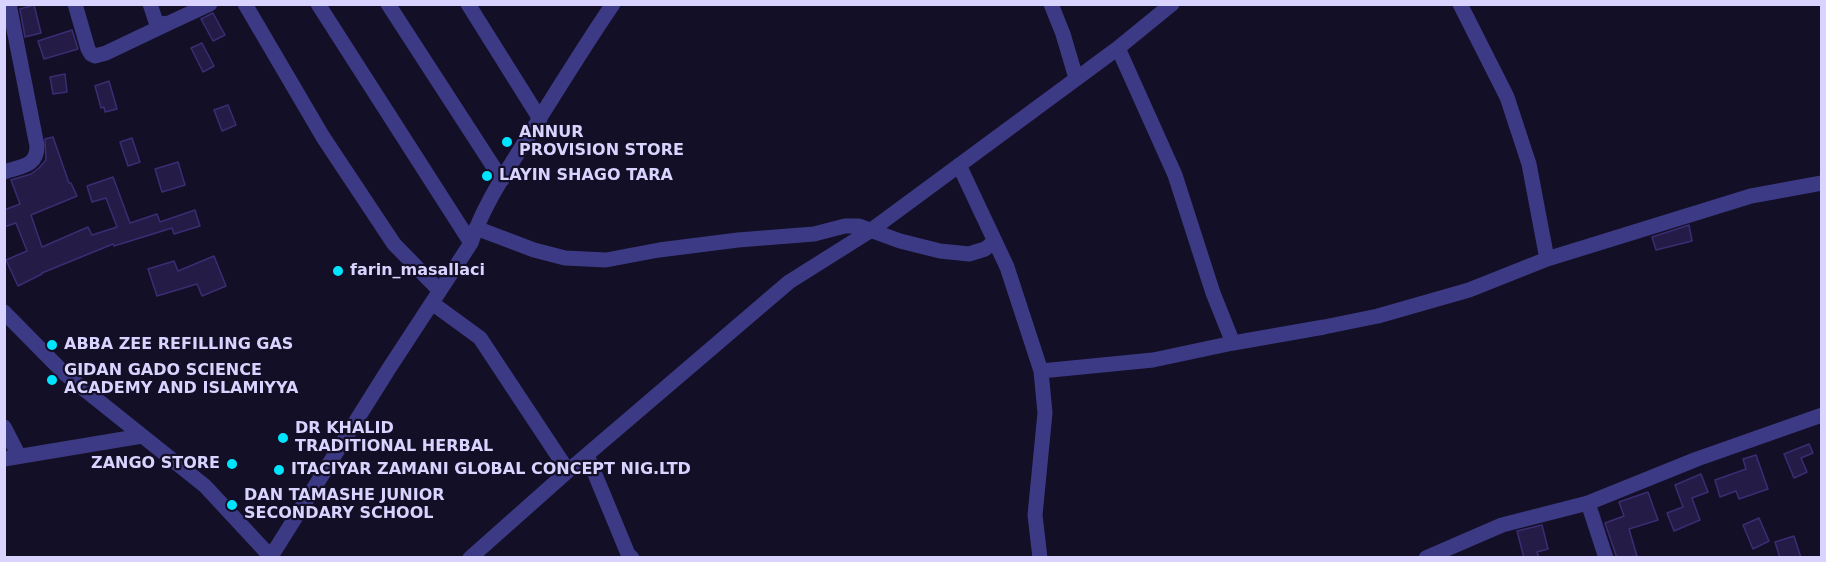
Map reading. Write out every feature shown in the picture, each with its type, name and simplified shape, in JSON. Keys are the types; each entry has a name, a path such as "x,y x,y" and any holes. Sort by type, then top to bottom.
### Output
{"street":[{"path":"4,172 31,163 37,156 37,146 9,4"},
{"path":"75,4 88,49 95,56 106,54 210,4"},
{"path":"150,4 156,22 168,23"},
{"path":"245,4 323,137 394,244 435,297 480,338 568,471"},
{"path":"318,4 473,235 565,258 606,260 659,250 814,234 845,226 859,226 900,241 940,251 969,255 985,249 995,241"},
{"path":"388,4 502,180"},
{"path":"468,4 540,119"},
{"path":"1051,4 1076,78"},
{"path":"470,558 789,282 870,231 1118,48 1172,4"},
{"path":"1460,4 1507,97 1529,164 1547,259"},
{"path":"4,312 65,374 206,486 270,557 435,297 473,235 502,180 608,7"},
{"path":"1118,48 1175,174 1213,293 1233,343"},
{"path":"959,165 1007,267 1041,371 1045,413 1035,515 1040,558"},
{"path":"1041,371 1153,360 1378,316 1469,290 1547,259 1751,196 1821,183"},
{"path":"1426,558 1502,525 1588,503 1697,459 1821,415"},
{"path":"4,427 12,458 142,436"},
{"path":"587,455 628,554 632,558"},
{"path":"1588,503 1606,558"}],"building":[{"path":"34,5 41,33 25,37 20,9"},
{"path":"213,13 225,35 213,41 201,19"},
{"path":"72,30 78,49 44,59 38,41"},
{"path":"202,43 214,66 203,72 191,48"},
{"path":"65,74 67,92 53,94 50,77"},
{"path":"109,81 117,109 105,112 104,107 101,108 95,86"},
{"path":"228,105 236,125 222,131 214,110"},
{"path":"53,137 69,183 77,196 31,215 42,247 88,227 92,235 117,227 106,198 92,202 87,186 113,177 130,223 157,214 160,222 195,210 200,226 174,234 172,228 114,246 113,244 42,273 18,286 6,260 27,251 16,223 4,227 4,210 20,204 11,180 31,174 39,168 46,160 45,139"},
{"path":"132,138 140,162 128,166 120,142"},
{"path":"178,162 185,185 162,192 155,169"},
{"path":"1689,225 1692,241 1656,250 1652,237"},
{"path":"214,256 226,286 202,296 197,284 157,296 148,269 174,261 178,271"},
{"path":"1809,444 1813,453 1801,458 1807,472 1794,478 1784,454"},
{"path":"1756,455 1768,489 1739,499 1736,491 1720,497 1715,480 1746,469 1743,459"},
{"path":"1701,474 1708,492 1692,498 1700,520 1674,531 1667,513 1683,507 1675,485"},
{"path":"1648,492 1658,520 1629,529 1637,556 1617,558 1605,523 1624,516 1619,502"},
{"path":"1759,518 1769,541 1753,549 1743,525"},
{"path":"1542,525 1548,549 1537,552 1539,558 1524,558 1517,531"},
{"path":"1794,536 1801,558 1780,558 1775,542"}],"place":[{"name":"ANNUR PROVISION STORE","path":"507,142"},
{"name":"LAYIN SHAGO TARA","path":"487,176"},
{"name":"farin_masallaci","path":"338,271"},
{"name":"ABBA ZEE REFILLING GAS","path":"52,345"},
{"name":"GIDAN GADO SCIENCE ACADEMY AND ISLAMIYYA","path":"52,380"},
{"name":"DR KHALID TRADITIONAL HERBAL","path":"283,438"},
{"name":"ZANGO STORE","path":"232,464"},
{"name":"ITACIYAR ZAMANI GLOBAL CONCEPT NIG.LTD","path":"279,470"},
{"name":"DAN TAMASHE JUNIOR SECONDARY SCHOOL","path":"232,505"}]}
